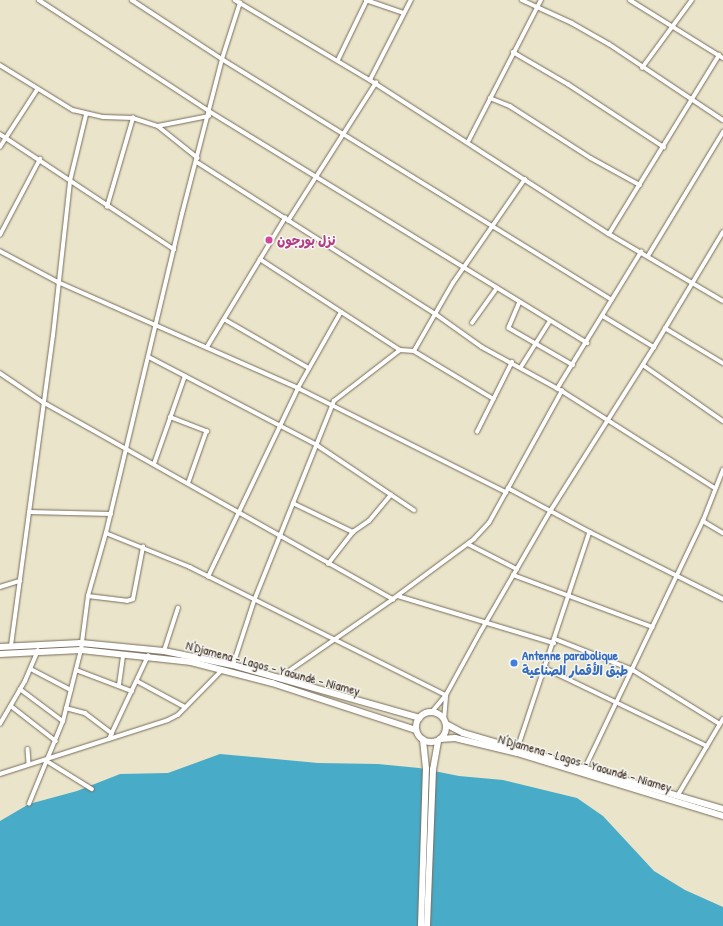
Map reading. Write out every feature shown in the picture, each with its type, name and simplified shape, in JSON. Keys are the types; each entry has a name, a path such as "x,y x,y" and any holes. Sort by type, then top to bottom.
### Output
{"highway":[{"name":"N'Djamena - Lagos - Yaoundé - Niamey","path":"0,647 81,646 164,651 233,665 420,718"},
{"name":"N'Djamena - Lagos - Yaoundé - Niamey","path":"0,654 81,646 223,669 401,723 416,730"},
{"path":"431,713 445,722 445,732 439,740 423,740 416,730 420,718 431,713"},
{"name":"N'Djamena - Lagos - Yaoundé - Niamey","path":"445,722 463,733 678,795 723,816"},
{"name":"N'Djamena - Lagos - Yaoundé - Niamey","path":"439,740 455,738 708,808 723,809"}],"main road":[{"path":"421,926 426,769 423,740"},
{"path":"427,926 433,770 439,740"}],"street":[{"path":"39,0 209,110 587,343"},
{"path":"132,0 222,59 612,300"},
{"path":"235,0 338,60 468,142 609,234 723,301"},
{"path":"338,60 366,0 404,13"},
{"path":"370,80 411,0"},
{"path":"522,0 609,44 642,68 723,120"},
{"path":"468,142 541,0"},
{"path":"630,0 723,58"},
{"path":"642,68 672,25 692,0"},
{"path":"29,804 63,721 81,646 88,596 111,514 174,249 222,59 240,3"},
{"path":"513,52 568,84 664,147"},
{"path":"609,234 693,101 719,55"},
{"path":"0,65 37,90 86,115 134,118 158,126 197,160 436,315 482,347 512,362 562,391 714,488"},
{"path":"207,347 260,259 376,84"},
{"path":"0,147 37,90"},
{"path":"490,98 510,106 591,158 640,185"},
{"path":"11,646 70,181 86,115"},
{"path":"158,126 208,116"},
{"path":"107,207 134,118"},
{"path":"648,256 723,132"},
{"path":"0,134 40,159 107,207 174,249"},
{"path":"0,235 40,159"},
{"path":"414,351 464,268 525,179"},
{"path":"431,713 446,695 486,622 551,510 643,365 723,232"},
{"path":"718,238 723,241"},
{"path":"0,254 0,251 58,282 157,324 298,388 506,492"},
{"path":"557,388 587,343 641,252"},
{"path":"260,259 400,350 414,351 494,399"},
{"path":"472,323 497,288"},
{"path":"520,302 508,325 573,365"},
{"path":"208,577 298,388 341,312"},
{"path":"603,316 654,347"},
{"path":"224,319 309,368"},
{"path":"521,367 550,321"},
{"path":"665,328 723,363"},
{"path":"233,665 254,601 332,405 337,397 400,350"},
{"path":"149,357 279,427 317,445 414,510"},
{"path":"477,432 512,362"},
{"path":"643,365 723,421"},
{"path":"0,373 43,402 188,482 328,564 393,599"},
{"path":"154,464 185,376"},
{"path":"278,678 398,596 468,544 489,523 562,391"},
{"path":"170,417 207,431 188,482"},
{"path":"585,768 703,521 714,488 723,470"},
{"path":"508,488 590,532 723,599"},
{"path":"328,564 353,532 369,521 391,494"},
{"path":"293,503 353,532"},
{"path":"29,512 111,514"},
{"path":"703,521 723,534"},
{"path":"518,748 590,532"},
{"path":"106,533 144,547 208,577 446,695"},
{"path":"468,544 517,569"},
{"path":"88,596 127,601 133,598 144,547"},
{"path":"513,575 653,626"},
{"path":"0,587 20,581"},
{"path":"398,596 554,641 633,670 720,724"},
{"path":"164,651 178,608"},
{"path":"0,724 12,706 31,669 38,650"},
{"path":"119,685 123,653"},
{"path":"109,739 148,656"},
{"path":"545,668 707,746"},
{"path":"31,669 71,690"},
{"path":"0,774 48,756 109,739 168,720 185,707 223,669"},
{"path":"76,670 132,691"},
{"path":"137,681 185,707"},
{"path":"20,689 63,721"},
{"path":"445,722 446,695"},
{"path":"12,706 56,740"},
{"path":"66,708 85,712 112,733"},
{"path":"678,795 723,719"},
{"path":"28,749 29,764"},
{"path":"47,761 92,789"}],"water":[{"path":"220,754 318,763 378,764 419,768 459,776 503,780 577,798 603,816 654,871 685,890 723,907 723,926 0,926 0,821 29,804 77,791 120,774 168,773"}],"place":[{"name":"نزل بورجون","path":"269,240"},
{"name":"Antenne parabolique طبق الأقمار الصناعية","path":"514,663"}]}
